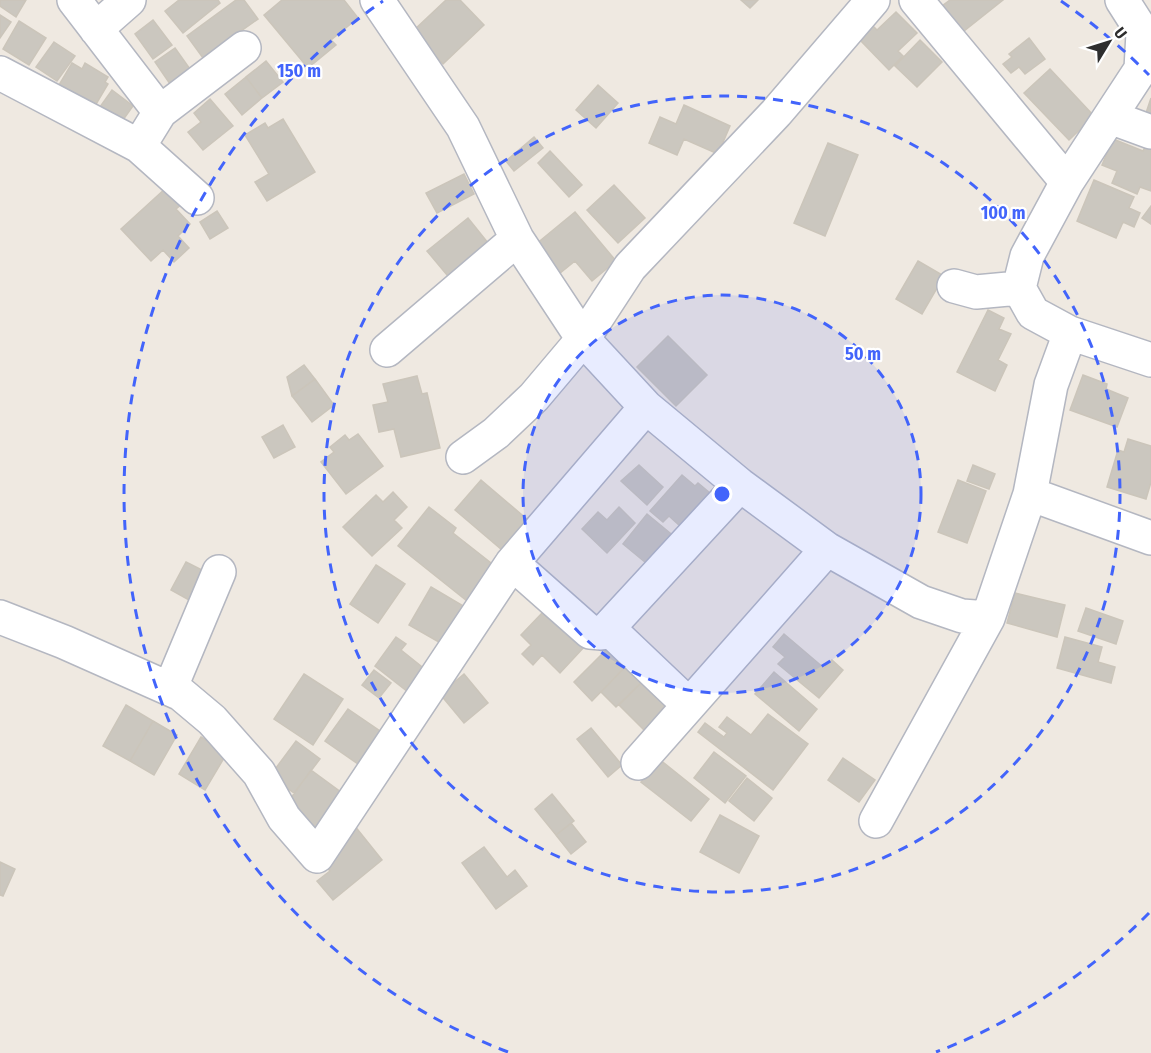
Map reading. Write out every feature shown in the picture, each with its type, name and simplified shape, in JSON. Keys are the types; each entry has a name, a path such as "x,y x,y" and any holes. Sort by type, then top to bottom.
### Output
{"street":[{"path":"74,0 160,112"},
{"path":"96,29 129,0"},
{"path":"377,0 463,127 517,239 584,339 646,406 740,485 827,549 921,602 962,616 988,618"},
{"path":"463,457 496,433 534,397 584,339 630,267 776,113 873,0"},
{"path":"916,0 1067,182"},
{"path":"1122,0 1143,33 1141,69 1067,182 1027,256 1019,288 1034,313 1070,333 1151,360"},
{"path":"139,146 160,112 244,48"},
{"path":"0,74 139,146 197,198"},
{"path":"1110,117 1151,132"},
{"path":"387,350 517,239"},
{"path":"954,286 976,292 1019,288"},
{"path":"876,821 988,618 1030,494 1051,386 1070,333"},
{"path":"0,617 64,642 181,694 212,720 259,773 284,818 317,856 512,563 646,406"},
{"path":"512,563 590,632 601,633 740,485"},
{"path":"1030,494 1151,538"},
{"path":"638,763 827,549"},
{"path":"170,689 219,572"},
{"path":"608,628 689,705"}],"building":[{"path":"0,0 26,0 16,17 0,6"},
{"path":"179,0 218,0 220,3 183,33 165,11"},
{"path":"236,0 244,0 258,19 203,58 187,36"},
{"path":"282,0 344,0 358,18 331,40 336,45 308,68 264,15"},
{"path":"446,0 460,0 484,25 443,64 413,31"},
{"path":"741,0 758,0 750,8"},
{"path":"950,0 1003,0 959,35 938,9"},
{"path":"896,12 917,33 898,51 903,56 889,70 859,39 872,25 877,30"},
{"path":"0,15 11,22 0,38"},
{"path":"153,20 172,45 153,59 135,34"},
{"path":"19,21 46,38 29,65 3,49"},
{"path":"1029,38 1045,59 1025,74 1019,67 1011,73 1003,64 1012,57 1009,54"},
{"path":"920,40 942,62 917,87 895,66"},
{"path":"54,42 75,56 57,81 36,67"},
{"path":"175,48 190,69 170,84 155,62"},
{"path":"266,61 283,82 262,98 246,77"},
{"path":"72,63 82,69 85,63 108,77 105,82 108,84 95,106 59,85"},
{"path":"1050,69 1094,116 1069,140 1024,93"},
{"path":"246,77 262,98 242,115 225,94"},
{"path":"598,85 618,103 596,128 576,110"},
{"path":"112,90 133,106 118,127 97,111"},
{"path":"1151,98 1151,114 1146,113"},
{"path":"210,99 233,126 203,150 188,132 201,122 194,113"},
{"path":"684,105 730,126 718,154 684,139 677,155 649,143 660,117 676,124"},
{"path":"283,119 315,172 267,201 255,182 269,174 245,135 265,123 268,128"},
{"path":"534,137 543,148 514,171 506,161"},
{"path":"1113,139 1143,151 1147,143 1151,145 1151,191 1140,187 1137,194 1112,183 1117,171 1102,165"},
{"path":"828,143 858,155 825,236 794,223"},
{"path":"550,151 582,185 569,197 538,163"},
{"path":"464,174 474,194 437,213 426,193"},
{"path":"1094,180 1134,197 1129,208 1140,213 1134,227 1123,222 1116,238 1077,221"},
{"path":"614,185 645,218 618,243 587,210"},
{"path":"167,187 182,204 176,209 190,224 178,236 189,248 174,262 163,250 151,261 121,229"},
{"path":"1151,206 1151,224 1142,218"},
{"path":"217,211 228,228 210,239 200,222"},
{"path":"575,212 616,261 592,281 575,261 554,278 530,249"},
{"path":"468,218 492,248 452,281 427,251"},
{"path":"918,261 944,276 922,314 896,299"},
{"path":"988,310 1004,318 999,329 1011,334 998,360 1007,365 995,391 957,372"},
{"path":"668,336 707,375 676,406 637,367"},
{"path":"304,365 315,379 292,396 287,377"},
{"path":"1083,375 1107,384 1106,389 1128,398 1117,427 1070,410"},
{"path":"417,376 422,394 427,393 440,448 401,457 394,429 379,432 373,405 388,402 383,384"},
{"path":"315,379 334,405 312,422 292,396"},
{"path":"283,425 295,447 274,458 262,437"},
{"path":"358,434 383,466 346,494 321,462 334,452 330,447 345,435 349,440"},
{"path":"1128,439 1151,446 1151,482 1146,499 1107,487 1118,450 1124,452"},
{"path":"639,465 663,487 647,505 621,481"},
{"path":"973,465 995,474 989,489 967,481"},
{"path":"682,475 695,486 698,483 710,493 680,526 669,516 663,522 650,511"},
{"path":"481,480 528,520 502,550 455,510"},
{"path":"958,480 986,491 967,543 938,532"},
{"path":"393,492 407,507 394,520 402,528 372,556 343,527 376,495 383,502"},
{"path":"429,507 456,528 453,533 495,566 467,601 398,546"},
{"path":"619,507 635,523 607,553 582,529 598,512 607,520"},
{"path":"647,514 681,542 657,572 623,544"},
{"path":"186,562 214,576 198,605 171,590"},
{"path":"376,565 405,584 378,623 350,604"},
{"path":"431,587 465,607 444,645 409,625"},
{"path":"1015,593 1065,605 1057,637 1007,623"},
{"path":"1086,608 1123,621 1116,644 1078,631"},
{"path":"543,612 553,621 555,618 585,646 560,673 542,655 533,665 522,654 531,645 521,635"},
{"path":"784,634 824,668 832,660 843,670 819,698 778,664 785,657 773,647"},
{"path":"396,637 406,644 401,650 426,670 408,692 375,666"},
{"path":"1065,637 1102,647 1098,662 1115,667 1111,683 1057,668"},
{"path":"611,645 629,663 592,701 574,682"},
{"path":"629,663 645,679 616,707 601,692"},
{"path":"374,670 391,683 379,698 362,685"},
{"path":"774,672 817,709 799,731 755,694"},
{"path":"304,674 343,699 313,745 274,719"},
{"path":"464,674 488,703 464,723 440,694"},
{"path":"645,679 671,705 645,731 619,705"},
{"path":"126,705 153,721 130,761 103,746"},
{"path":"348,709 380,731 358,764 325,741"},
{"path":"768,714 808,744 773,790 698,732 705,723 724,737 727,733 719,727 727,717 751,735"},
{"path":"153,721 177,735 154,775 130,761"},
{"path":"591,728 622,765 608,777 577,739"},
{"path":"201,737 227,753 205,790 179,774"},
{"path":"296,741 320,759 294,793 270,776"},
{"path":"714,752 746,776 725,803 694,778"},
{"path":"843,758 875,780 859,802 828,780"},
{"path":"659,759 709,799 691,821 641,782"},
{"path":"311,770 353,801 325,839 283,809"},
{"path":"747,778 772,798 754,821 729,801"},
{"path":"552,794 574,821 556,835 535,809"},
{"path":"720,815 759,836 739,873 700,852"},
{"path":"571,823 586,842 571,854 556,835"},
{"path":"354,825 382,860 333,900 317,881 330,871 323,863"},
{"path":"484,847 507,877 515,870 527,886 496,909 462,863"},
{"path":"0,862 15,869 3,896 0,895"}]}
